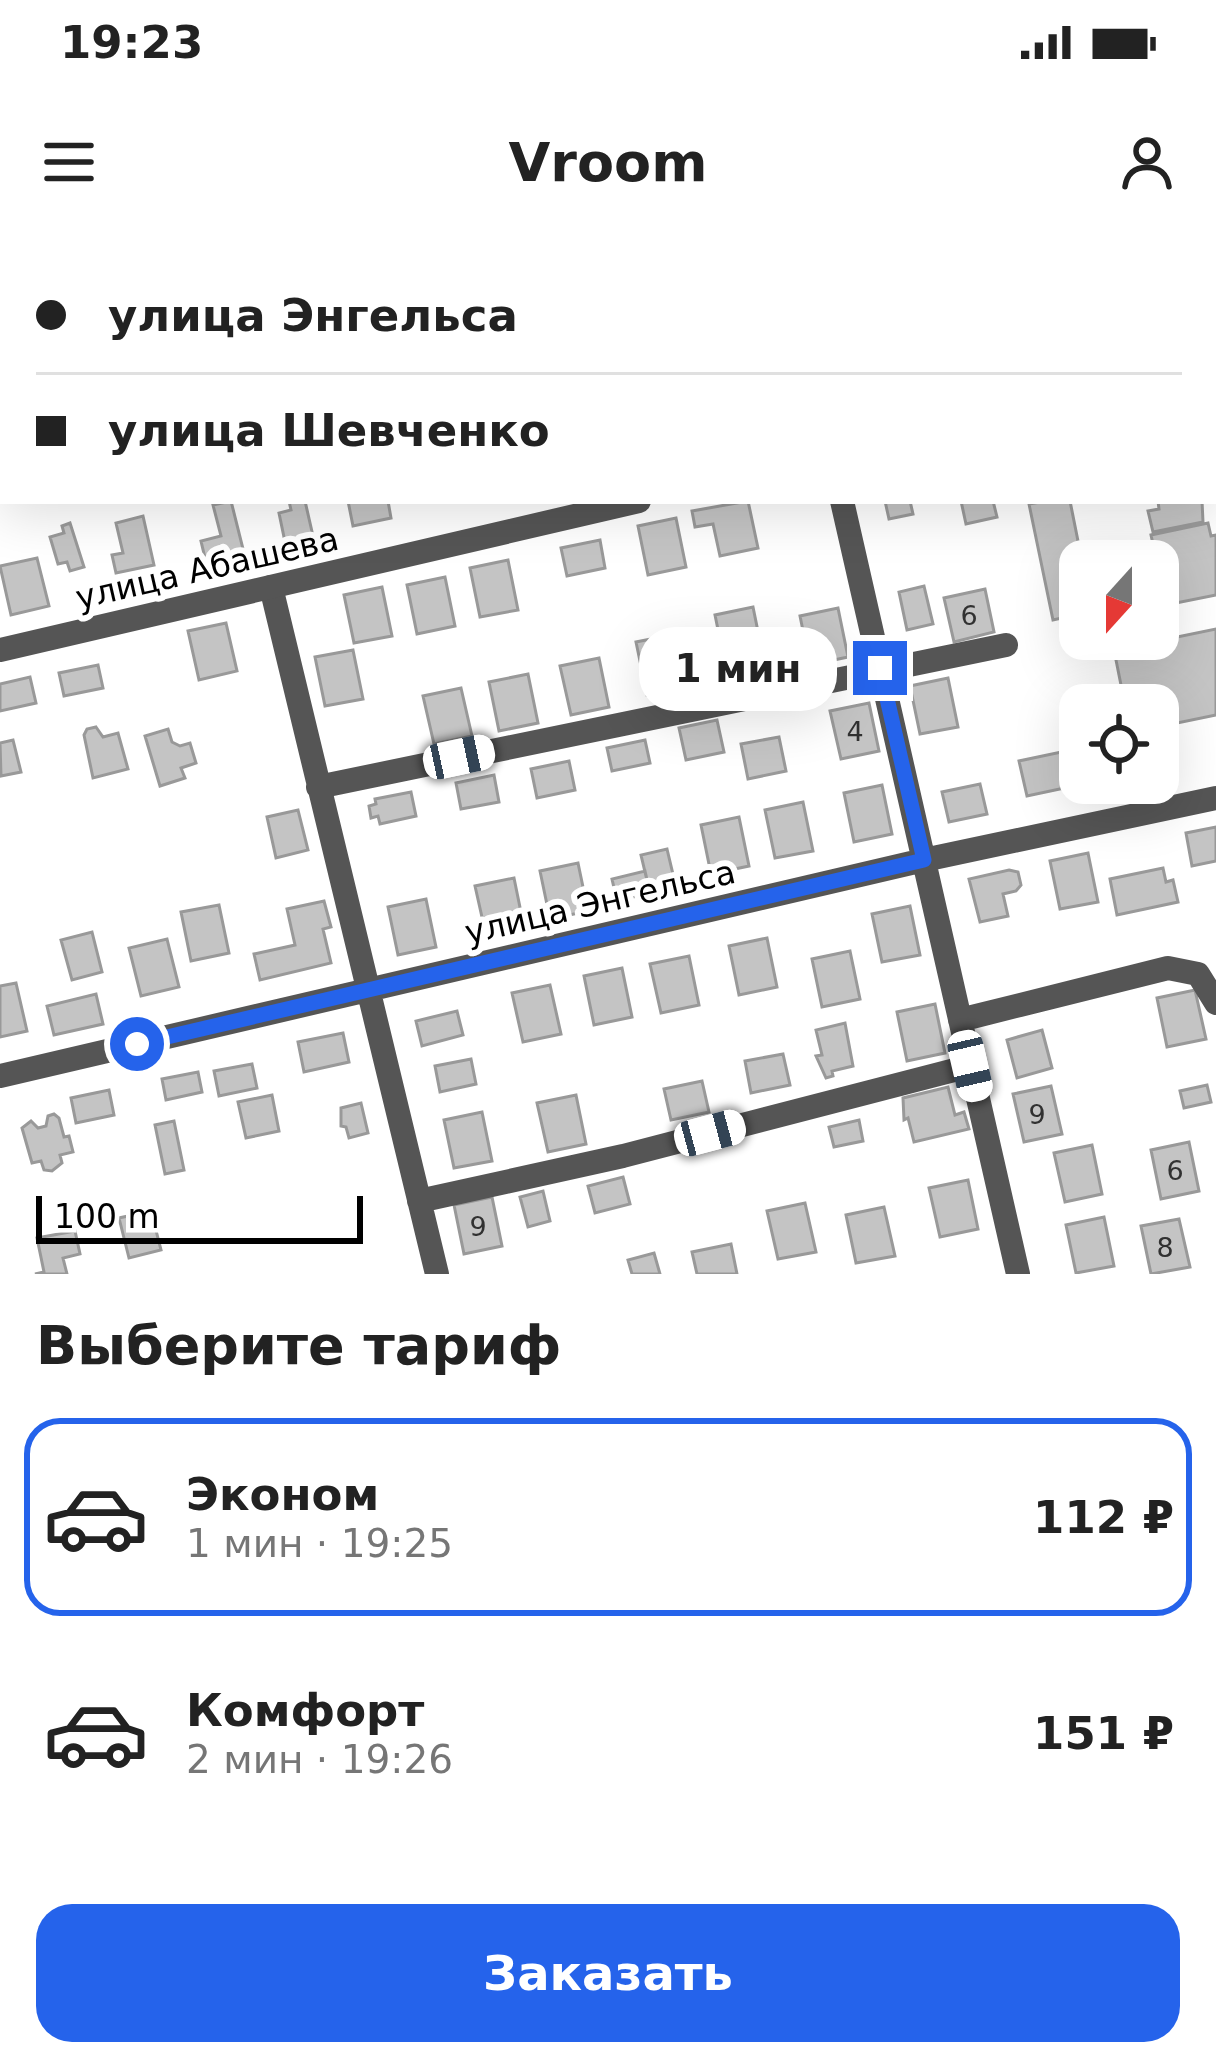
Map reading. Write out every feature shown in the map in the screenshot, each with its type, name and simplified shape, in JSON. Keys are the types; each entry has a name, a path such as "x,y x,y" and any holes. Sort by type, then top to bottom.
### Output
{"street":[{"name":"улица Абашева","path":"0,650 626,504"},
{"path":"843,504 1017,1274"},
{"path":"271,587 437,1274"},
{"path":"318,787 1006,645"},
{"name":"улица Энгельса","path":"0,1076 924,860 1216,798"},
{"path":"960,1020 1168,968 1198,974 1216,1003"},
{"path":"419,1202 623,1156 970,1066"}],"building":[{"path":"232,504 243,549 205,558 201,541 221,536 213,505"},
{"path":"290,504 306,504 313,536 285,542 279,513 291,510"},
{"path":"349,504 389,504 391,518 353,526"},
{"path":"749,504 758,548 720,556 713,524 695,527 692,511"},
{"path":"886,504 911,504 913,514 889,519"},
{"path":"962,504 994,504 997,517 966,524"},
{"path":"1029,504 1071,504 1078,540 1059,540 1059,619 1053,620"},
{"path":"1158,504 1202,504 1203,522 1153,532 1148,511 1159,509"},
{"path":"143,516 154,565 116,573 112,555 123,553 116,523"},
{"path":"676,518 686,567 648,575 638,526"},
{"path":"70,523 84,567 70,571 67,562 58,564 50,537 64,533 62,526"},
{"path":"1208,523 1211,536 1216,535 1216,595 1179,602 1179,540 1152,540 1151,535"},
{"path":"600,540 605,568 567,576 561,548"},
{"path":"37,558 49,606 11,615 0,566"},
{"path":"508,560 518,610 480,617 470,568"},
{"path":"445,577 455,626 417,634 407,585"},
{"path":"924,586 933,624 907,630 899,592"},
{"path":"382,587 392,636 354,643 344,595"},
{"path":"985,589 994,632 954,642 944,598"},
{"path":"753,607 763,656 725,664 715,615"},
{"path":"838,608 848,657 810,665 800,616"},
{"path":"226,623 237,671 199,680 188,631"},
{"path":"1216,629 1216,715 1179,723 1179,684 1121,684 1116,660 1179,660 1179,637"},
{"path":"681,633 685,649 674,652 681,688 647,695 636,642"},
{"path":"353,650 363,699 325,706 315,657"},
{"path":"599,658 609,707 571,715 560,666"},
{"path":"98,665 103,688 64,696 59,673"},
{"path":"528,674 538,723 499,731 489,682"},
{"path":"30,677 36,703 0,711 0,684"},
{"path":"948,678 958,727 920,734 910,686"},
{"path":"461,688 472,736 434,744 423,696"},
{"path":"869,703 879,751 841,759 830,711"},
{"path":"717,720 724,752 686,760 679,728"},
{"path":"96,727 103,737 118,733 128,769 93,778 84,735"},
{"path":"168,729 172,742 190,743 196,763 181,768 185,778 160,786 145,736"},
{"path":"779,737 786,771 748,779 741,744"},
{"path":"13,740 21,772 1,776 0,743"},
{"path":"645,740 650,763 612,771 607,748"},
{"path":"1059,752 1059,789 1027,796 1019,761"},
{"path":"569,761 575,790 537,798 531,769"},
{"path":"494,775 499,802 461,809 456,783"},
{"path":"980,784 987,814 949,822 942,792"},
{"path":"882,785 892,834 854,842 844,793"},
{"path":"411,792 416,816 380,824 378,816 371,818 369,806 376,804 375,799"},
{"path":"803,802 813,851 775,858 765,810"},
{"path":"298,810 308,850 276,858 267,817"},
{"path":"739,817 749,866 711,874 701,825"},
{"path":"1216,827 1216,861 1192,866 1186,833"},
{"path":"667,849 676,887 650,893 641,855"},
{"path":"1088,853 1098,902 1060,909 1050,861"},
{"path":"578,863 588,911 550,919 540,871"},
{"path":"1163,868 1166,882 1173,880 1178,902 1117,915 1110,879"},
{"path":"645,871 650,893 617,901 612,879"},
{"path":"1018,872 1021,885 1003,894 1008,916 980,922 969,879"},
{"path":"514,878 524,927 486,935 475,886"},
{"path":"426,899 436,947 398,955 388,907"},
{"path":"324,901 331,927 323,929 331,963 260,980 254,954 295,945 287,909"},
{"path":"219,905 229,953 191,961 181,912"},
{"path":"910,906 920,955 882,962 872,914"},
{"path":"92,932 102,972 72,980 61,940"},
{"path":"767,938 777,987 739,995 729,946"},
{"path":"167,939 179,987 141,996 129,948"},
{"path":"850,951 860,999 822,1007 812,959"},
{"path":"689,956 699,1005 661,1013 650,964"},
{"path":"622,968 632,1017 594,1025 584,976"},
{"path":"16,983 27,1031 0,1037 0,986"},
{"path":"550,985 561,1034 523,1042 512,993"},
{"path":"1195,990 1206,1039 1167,1047 1157,998"},
{"path":"96,994 103,1024 54,1035 47,1006"},
{"path":"935,1004 945,1053 907,1061 897,1012"},
{"path":"457,1011 463,1035 422,1046 416,1021"},
{"path":"845,1023 853,1066 832,1071 833,1076 826,1078 816,1056 822,1055 816,1030"},
{"path":"1042,1030 1052,1068 1017,1078 1007,1040"},
{"path":"343,1033 349,1062 304,1072 298,1042"},
{"path":"783,1054 790,1085 751,1093 745,1061"},
{"path":"471,1059 476,1084 440,1092 435,1066"},
{"path":"252,1064 257,1088 219,1096 214,1071"},
{"path":"198,1072 202,1092 166,1100 162,1079"},
{"path":"702,1081 709,1112 671,1120 664,1089"},
{"path":"1207,1085 1211,1102 1184,1108 1180,1091"},
{"path":"1051,1086 1062,1134 1024,1142 1013,1094"},
{"path":"948,1087 955,1115 964,1112 969,1129 914,1142 908,1118 904,1120 903,1098"},
{"path":"109,1090 114,1115 76,1123 71,1098"},
{"path":"272,1095 279,1131 246,1138 238,1102"},
{"path":"576,1095 586,1144 548,1152 537,1103"},
{"path":"361,1103 368,1133 349,1138 346,1127 341,1126 341,1108"},
{"path":"482,1112 492,1161 454,1168 444,1120"},
{"path":"54,1114 73,1152 60,1155 62,1163 52,1171 44,1170 41,1161 32,1163 22,1128 31,1121 38,1128 46,1126 48,1116"},
{"path":"859,1120 863,1141 834,1147 829,1127"},
{"path":"174,1121 184,1170 165,1174 155,1125"},
{"path":"1189,1142 1199,1191 1161,1199 1151,1150"},
{"path":"1092,1145 1102,1194 1065,1202 1054,1153"},
{"path":"623,1177 630,1204 595,1213 588,1186"},
{"path":"968,1180 978,1229 940,1237 929,1188"},
{"path":"543,1191 550,1221 528,1227 520,1197"},
{"path":"492,1197 502,1246 464,1254 454,1205"},
{"path":"805,1203 816,1252 778,1259 767,1211"},
{"path":"884,1207 895,1256 856,1263 846,1215"},
{"path":"151,1211 161,1250 129,1258 119,1218"},
{"path":"1104,1217 1114,1266 1076,1273 1066,1225"},
{"path":"1179,1219 1190,1267 1151,1274 1141,1226"},
{"path":"75,1231 80,1254 63,1258 67,1274 35,1274 44,1272 37,1238"},
{"path":"731,1244 737,1274 697,1274 692,1252"},
{"path":"654,1253 660,1274 632,1274 628,1260"}],"route":[{"path":"137,1044 924,860 880,668"}]}
